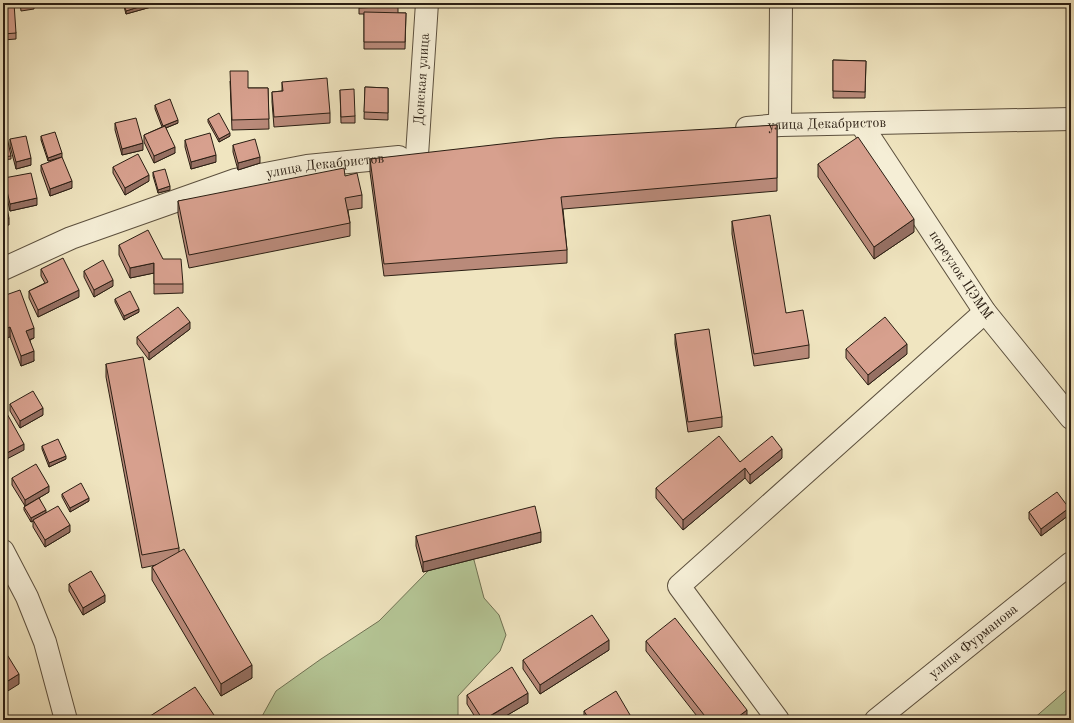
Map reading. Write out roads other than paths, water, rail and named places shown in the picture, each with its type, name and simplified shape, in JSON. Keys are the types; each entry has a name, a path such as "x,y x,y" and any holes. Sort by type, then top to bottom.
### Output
{"street":[{"name":"Донская улица","path":"417,155 427,3"},
{"path":"780,125 782,3"},
{"name":"улица Декабристов","path":"725,130 780,125 1071,118"},
{"name":"переулок ЦЭММ","path":"861,124 985,312 1071,418"},
{"name":"улица Декабристов","path":"3,269 71,238 235,180 307,166 441,153"},
{"path":"778,720 680,586 985,312"},
{"path":"3,551 27,597 45,642 66,720"},
{"name":"улица Фурманова","path":"876,720 1071,562"}]}
